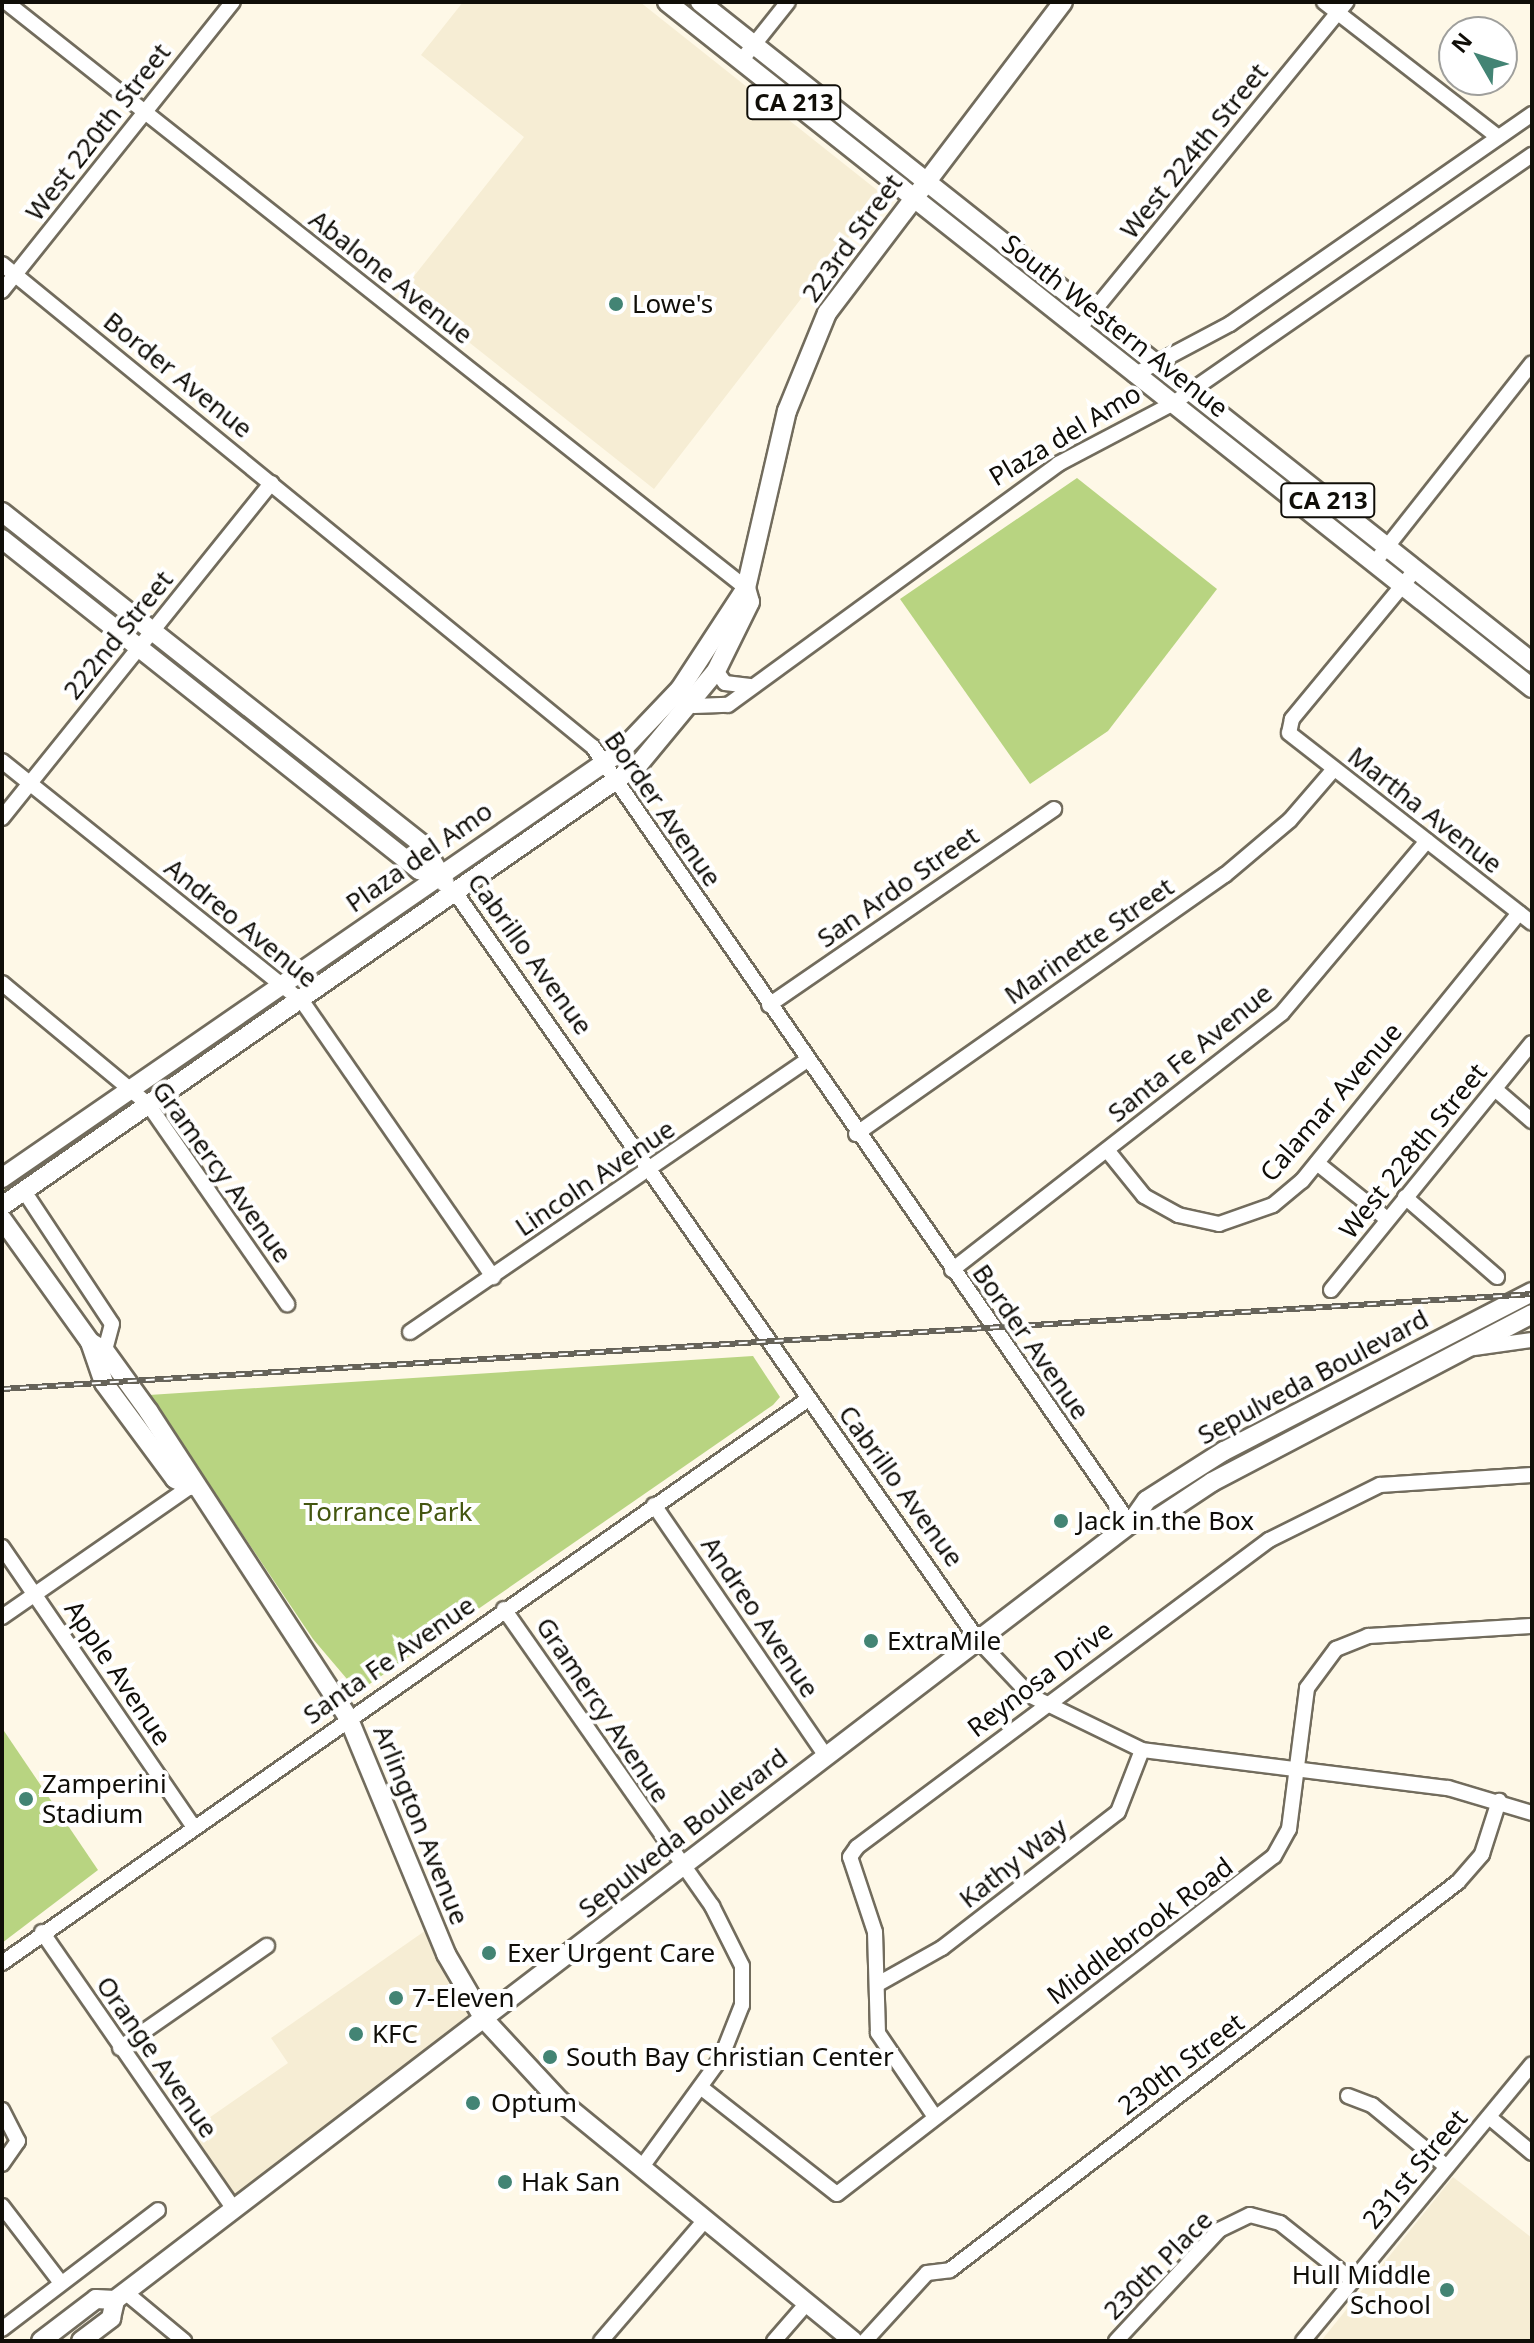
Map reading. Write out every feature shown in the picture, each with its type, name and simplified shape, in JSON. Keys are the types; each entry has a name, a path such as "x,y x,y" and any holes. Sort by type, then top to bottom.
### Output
{"main road":[{"name":"South Western Avenue","path":"667,2 1532,688"},
{"name":"South Western Avenue","path":"700,2 1532,662"},
{"name":"223rd Street","path":"746,588 787,411 813,339 912,198 1063,2"},
{"name":"Cabrillo Avenue","path":"2,512 423,845 437,875 455,892"},
{"name":"Cabrillo Avenue","path":"2,539 419,870 437,875"},
{"name":"Plaza del Amo","path":"2,1206 615,784 694,706 716,671 750,602 746,588"},
{"name":"Plaza del Amo","path":"2,1178 640,735 680,689 746,588"},
{"name":"Arlington Avenue","path":"2,1219 98,1346 104,1383 175,1479 191,1486 348,1717 446,1954 484,2019 540,2084 853,2341"},
{"name":"Sepulveda Boulevard","path":"41,2341 96,2299 120,2296 1130,1524 1179,1478 1532,1292"},
{"name":"Sepulveda Boulevard","path":"1130,1524 1158,1518 1307,1432 1532,1314"},
{"path":"1298,1413 1307,1432"},
{"name":"Sepulveda Boulevard","path":"81,2341 111,2318 120,2296"}],"street":[{"name":"Abalone Avenue","path":"6,2 746,588"},
{"name":"West 220th Street","path":"2,291 233,2"},
{"path":"741,61 788,2"},
{"path":"1324,2 1342,8 1498,137"},
{"name":"West 224th Street","path":"1078,330 1342,8"},
{"name":"Plaza del Amo","path":"1134,375 1230,324 1532,114"},
{"name":"Plaza del Amo","path":"694,706 728,705 1058,464 1172,404 1531,158"},
{"name":"Border Avenue","path":"2,264 571,726 603,763 805,1062 1130,1524"},
{"path":"1375,562 1532,363"},
{"name":"222nd Street","path":"2,818 271,483"},
{"path":"1403,585 1416,569"},
{"name":"Martha Avenue","path":"1403,585 1292,719 1289,733 1532,923"},
{"path":"716,671 725,683 750,686"},
{"name":"Andreo Avenue","path":"2,761 302,1001 493,1277"},
{"name":"Marinette Street","path":"856,1134 1225,875 1290,820 1334,769"},
{"name":"San Ardo Street","path":"769,1005 1054,809"},
{"name":"Santa Fe Avenue","path":"952,1270 1282,1013 1427,841"},
{"name":"Cabrillo Avenue","path":"455,892 652,1169 807,1400 978,1640 1044,1706 1142,1750 1296,1769 1499,1801 1532,1813"},
{"name":"Calamar Avenue","path":"1107,1150 1160,1208 1219,1224 1273,1205 1317,1163 1519,913"},
{"name":"Gramercy Avenue","path":"2,983 148,1104 287,1304"},
{"name":"West 228th Street","path":"1331,1290 1532,1043"},
{"name":"Lincoln Avenue","path":"410,1332 805,1062"},
{"path":"1495,1089 1532,1121"},
{"path":"1317,1163 1387,1219"},
{"name":"Arlington Avenue","path":"24,1191 112,1324 112,1345 98,1346"},
{"path":"1405,1197 1497,1277"},
{"path":"1470,1349 1532,1340"},
{"name":"Santa Fe Avenue","path":"2,1963 348,1717 807,1400"},
{"name":"Reynosa Drive","path":"935,2117 883,2049 875,1932 853,1852 1230,1565 1356,1494 1396,1483 1532,1475"},
{"path":"2,1617 191,1486"},
{"name":"Andreo Avenue","path":"654,1505 826,1756"},
{"name":"Apple Avenue","path":"2,1547 193,1826"},
{"name":"Gramercy Avenue","path":"504,1609 681,1867 727,1928 745,1986 736,2026 703,2089 641,2168"},
{"name":"Middlebrook Road","path":"703,2089 831,2194 1274,1856 1289,1829 1307,1688 1336,1649 1368,1636 1532,1626"},
{"name":"Kathy Way","path":"878,1984 942,1948 1118,1812 1142,1750"},
{"name":"230th Street","path":"865,2341 927,2273 950,2270 1458,1882 1482,1854 1499,1801"},
{"name":"Orange Avenue","path":"42,1932 234,2209"},
{"path":"120,2048 267,1946"},
{"name":"231st Street","path":"1303,2341 1532,2064"},
{"path":"1348,2096 1372,2105 1447,2167"},
{"path":"2,2110 18,2141 2,2164"},
{"path":"1489,2117 1532,2153"},
{"path":"2,2206 61,2283"},
{"path":"2,2329 158,2210"},
{"name":"230th Place","path":"1116,2341 1219,2230 1250,2215 1280,2223 1352,2280"},
{"path":"601,2341 705,2220"},
{"path":"120,2296 184,2341"},
{"path":"774,2341 807,2303"}],"shaded area":[{"path":"463,2 640,2 882,194 654,489 403,290 524,137 421,55"},
{"path":"432,1926 480,2019 232,2205 183,2136 288,2063 271,2038"},
{"name":"Hull Middle School","path":"1453,2177 1532,2238 1532,2341 1321,2341"}],"green space":[{"path":"1077,478 1217,589 1108,731 1030,784 900,599"},
{"path":"589,781 595,785 466,872 465,869"},
{"path":"426,896 430,899 302,984 302,982"},
{"path":"277,998 281,1002 151,1090 150,1087"},
{"path":"127,1105 6,1194 2,1192 12,1180"},
{"name":"Torrance Park","path":"753,1356 780,1397 773,1405 358,1692 313,1639 149,1395"},
{"name":"Zamperini Stadium","path":"2,1728 98,1870 2,1943"}],"railway":[{"path":"2,1389 1532,1294"}],"place":[{"name":"Lowe's","path":"616,304"},
{"name":"Jack in the Box","path":"1061,1521"},
{"name":"ExtraMile","path":"871,1641"},
{"name":"Zamperini Stadium","path":"26,1799"},
{"name":"Exer Urgent Care","path":"489,1953"},
{"name":"7-Eleven","path":"396,1998"},
{"name":"KFC","path":"356,2034"},
{"name":"South Bay Christian Center","path":"550,2057"},
{"name":"Optum","path":"473,2103"},
{"name":"Hak San","path":"505,2182"},
{"name":"Hull Middle School","path":"1447,2290"}]}
